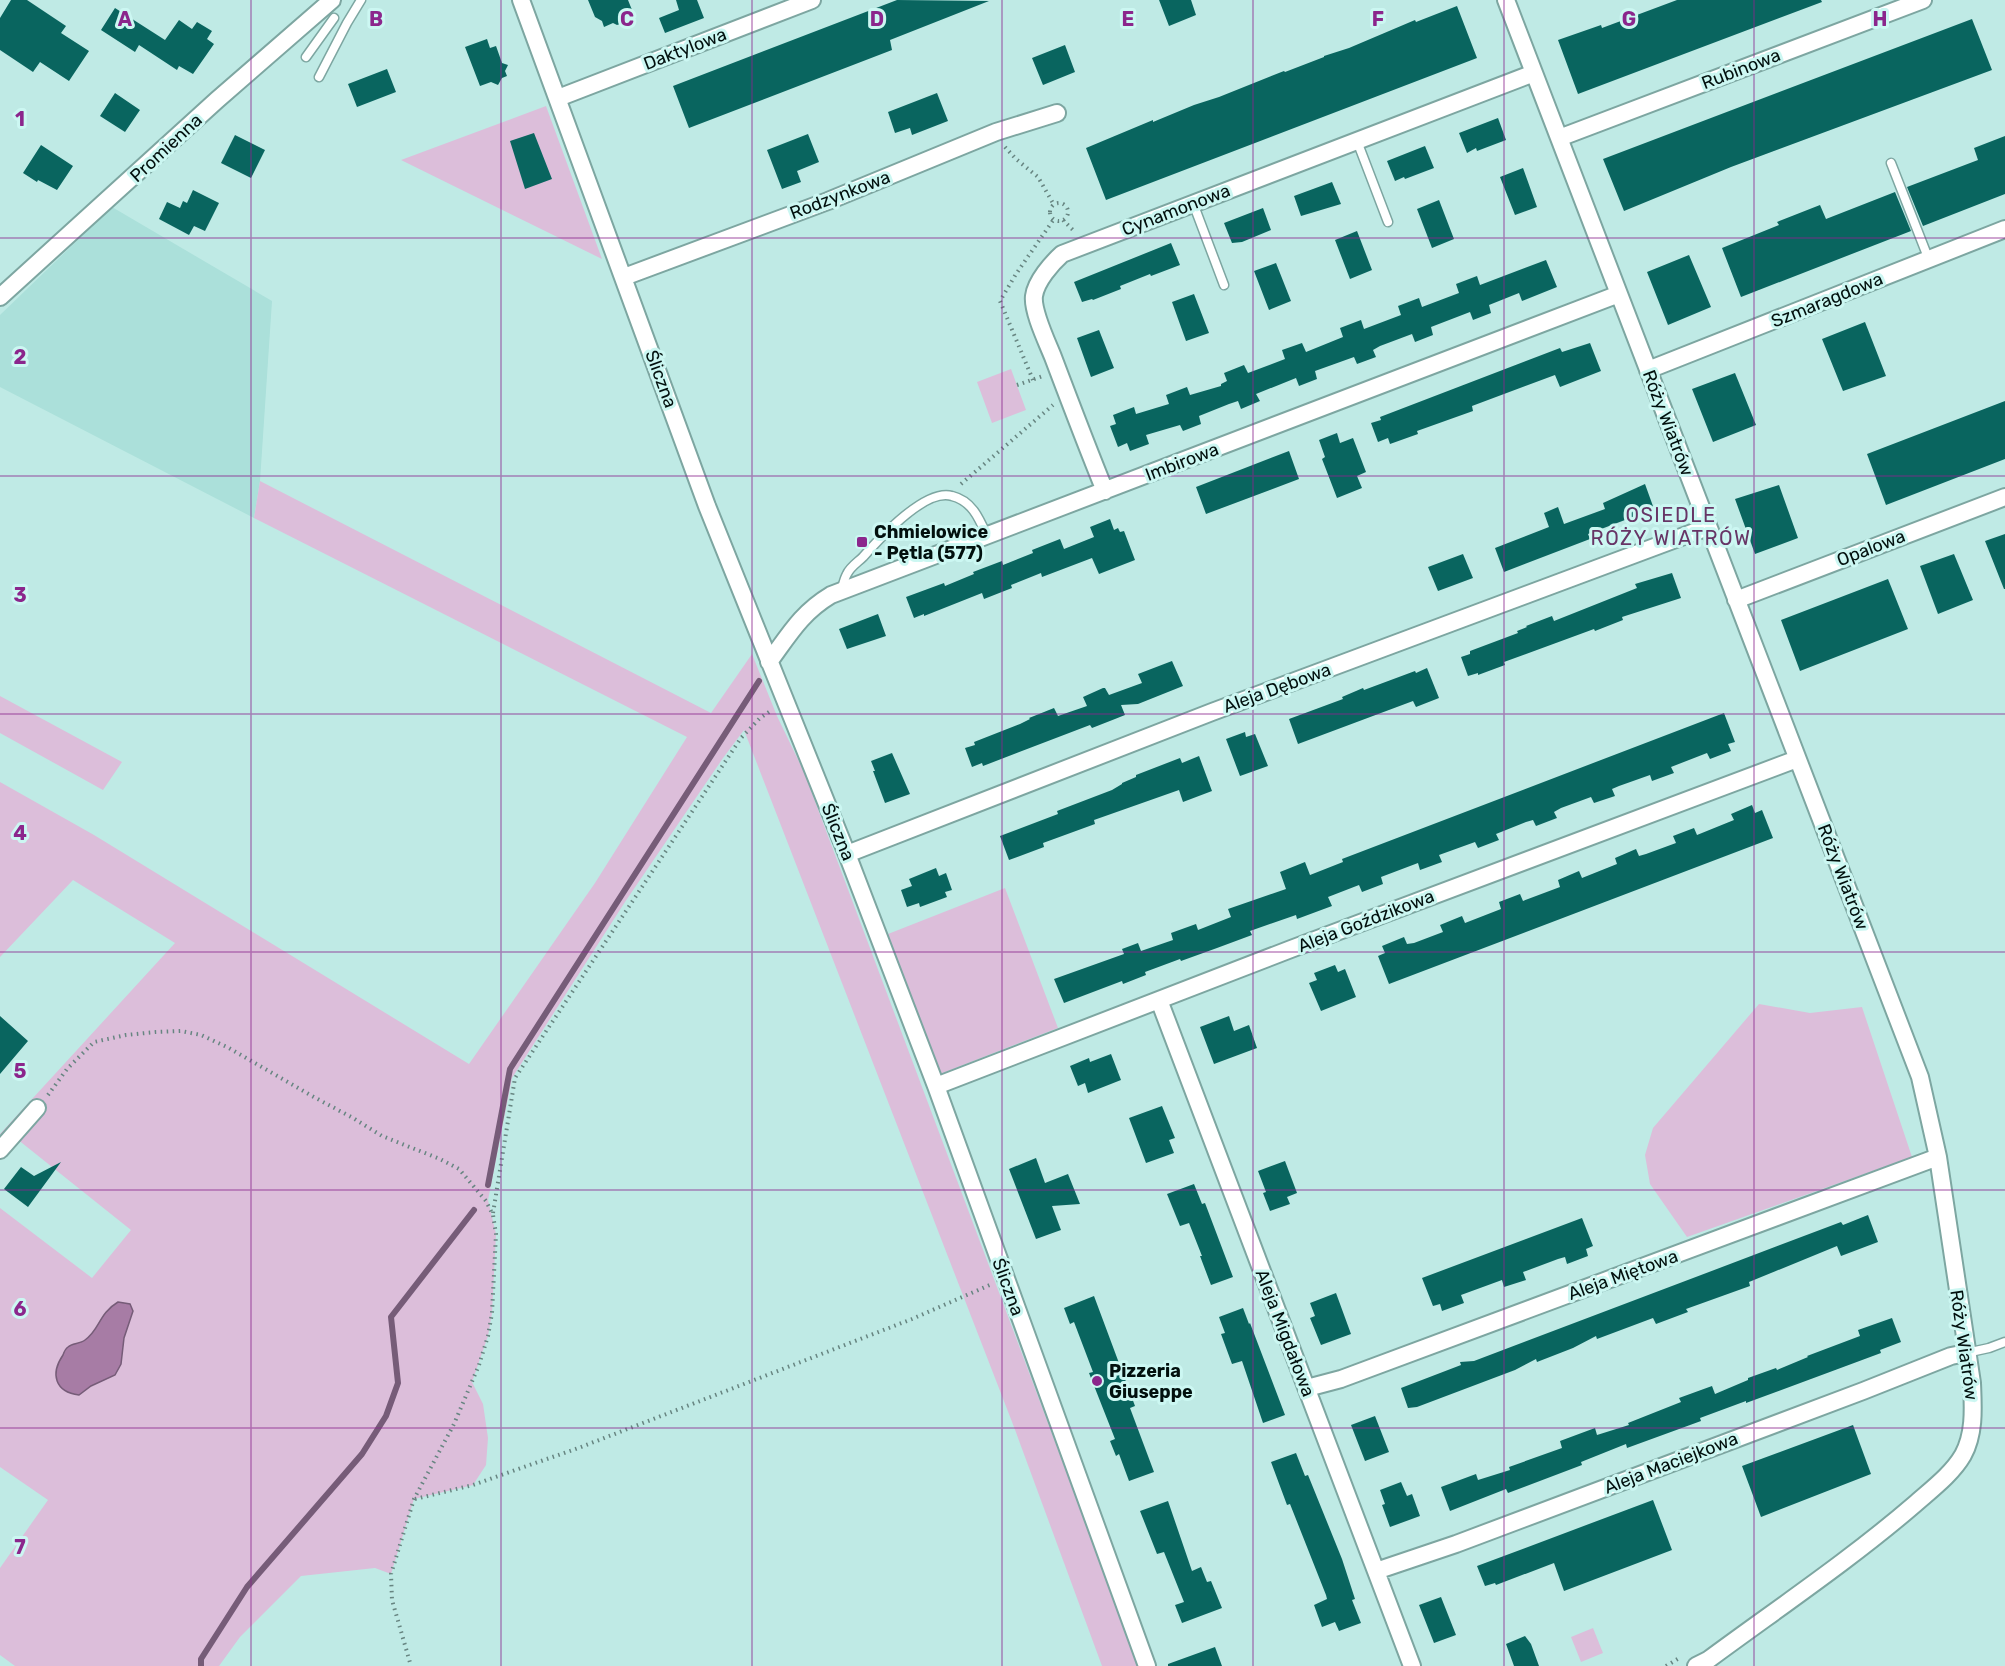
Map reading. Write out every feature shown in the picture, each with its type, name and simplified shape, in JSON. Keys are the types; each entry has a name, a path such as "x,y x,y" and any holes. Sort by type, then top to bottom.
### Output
{"street":[{"name":"Śliczna","path":"521,0 707,506 847,854 936,1086 1147,1666"},
{"name":"Daktylowa","path":"558,98 812,0"},
{"name":"Róży Wiatrów","path":"1506,0 1917,1067 1938,1157 1972,1383 1971,1433 1962,1455 1941,1481 1882,1532 1708,1660 1689,1661"},
{"name":"Rubinowa","path":"1559,138 1923,0"},
{"name":"Promienna","path":"0,297 217,100 330,8"},
{"name":"Cynamonowa","path":"1105,492 1046,339 1034,297 1037,286 1056,259 1062,254 1193,203 1534,73"},
{"name":"Rodzynkowa","path":"624,277 828,201 996,132 1057,112"},
{"name":"Szmaragdowa","path":"1648,370 2005,229"},
{"name":"Imbirowa","path":"769,662 814,605 841,591 1620,294"},
{"name":"Opalowa","path":"1736,600 2005,497"},
{"name":"Aleja Dębowa","path":"847,854 1212,712 1708,527"},
{"name":"Aleja Goździkowa","path":"936,1086 1797,759"},
{"name":"Aleja Migdałowa","path":"1159,1000 1412,1666"},
{"path":"0,1150 37,1108"},
{"name":"Aleja Miętowa","path":"1307,1388 1341,1380 1938,1157"},
{"name":"Aleja Maciejkowa","path":"1376,1571 1478,1536 1951,1356 1966,1353"}],"lane":[{"path":"319,77 361,0"},
{"path":"306,57 330,8 347,23"},
{"path":"1357,141 1388,222"},
{"path":"1891,163 1929,260"},
{"path":"1193,203 1224,285"},
{"path":"841,591 847,574 897,521 912,509 930,500 949,495 966,502 978,516 987,536"},
{"path":"1966,1353 2005,1342"}],"path":[{"path":"996,132 1003,145 1016,159 1038,177 1054,205"},
{"path":"1054,205 1065,206 1068,213 1063,220 1057,220 1051,216 1050,212 1054,205"},
{"path":"1017,386 1058,370"},
{"path":"949,495 1066,393"},
{"path":"493,1215 515,1078 741,738 760,718 784,700"},
{"path":"37,1108 67,1069 94,1042 126,1035 156,1032 181,1031 201,1035 227,1047 382,1136 459,1169 486,1201 493,1215 496,1234 492,1313 488,1336 479,1365 454,1424 414,1499 392,1574 392,1600 411,1666"},
{"path":"414,1499 473,1485 581,1447 912,1319 1005,1278"},
{"path":"1666,1666 1689,1661"}],"shaded area":[{"path":"546,106 602,259 401,160"},
{"path":"112,207 272,301 260,481 254,518 0,387 0,315"},
{"path":"1011,369 1026,410 992,423 977,382"},
{"path":"260,481 711,713 752,654 777,716 804,772 1139,1666 1102,1666 1014,1427 744,730 625,902 512,1078 488,1200 496,1234 492,1313 488,1336 472,1382 483,1404 488,1438 486,1465 473,1485 414,1499 391,1574 375,1568 301,1576 240,1637 219,1666 15,1666 0,1655 0,1568 48,1500 0,1467 0,1208 92,1278 131,1230 17,1139 0,1134 175,943 73,880 0,957 0,782 94,835 469,1064 595,883 687,737 254,518"},
{"path":"0,696 122,762 103,790 0,733"},
{"path":"1005,888 1058,1028 940,1074 888,934"},
{"path":"1759,1004 1810,1013 1862,1007 1912,1157 1687,1237 1650,1184 1645,1155 1653,1128"},
{"path":"118,1302 130,1304 133,1311 124,1338 121,1364 115,1375 91,1386 79,1395 65,1390 57,1381 56,1375 65,1351 90,1336 111,1307"},
{"path":"1593,1628 1603,1653 1581,1662 1571,1637"}],"building":[{"path":"11,0 27,0 66,26 61,33 89,51 69,81 40,62 33,72 0,50 0,18"},
{"path":"588,0 628,0 634,15 625,19 623,23 617,25 613,23 604,27 602,21 595,17"},
{"path":"676,0 697,0 704,18 665,33 659,18 679,10"},
{"path":"897,0 989,1 890,40 892,50 689,128 673,86"},
{"path":"1159,0 1191,0 1196,15 1169,26"},
{"path":"1677,0 1821,0 1822,2 1578,94 1558,40 1601,25 1602,28"},
{"path":"1457,6 1477,58 1106,200 1086,148 1153,120 1153,122 1349,48 1415,20 1416,22"},
{"path":"115,8 165,40 179,20 192,29 197,22 212,31 207,39 214,44 193,74 179,66 177,70 139,45 135,52 101,30"},
{"path":"1972,19 1992,70 1731,167 1624,211 1603,159"},
{"path":"487,39 490,48 496,46 502,63 508,65 505,71 507,76 502,78 498,85 491,82 480,86 465,47"},
{"path":"1065,45 1075,72 1043,85 1032,58"},
{"path":"387,69 396,92 357,107 348,84"},
{"path":"115,93 140,110 125,132 100,116"},
{"path":"937,93 948,121 912,135 910,128 895,133 888,112"},
{"path":"1498,118 1506,140 1477,151 1476,148 1467,153 1459,133"},
{"path":"534,133 552,179 525,189 510,141"},
{"path":"808,134 819,162 797,171 801,182 782,189 767,150"},
{"path":"235,135 265,150 251,178 221,163"},
{"path":"2005,136 2005,194 1923,226 1907,187 1978,160 1974,148"},
{"path":"41,145 73,166 57,190 23,173"},
{"path":"1425,146 1434,168 1395,181 1387,161"},
{"path":"1523,168 1537,207 1515,215 1500,177"},
{"path":"1332,182 1341,204 1301,216 1294,196"},
{"path":"193,190 219,203 205,231 194,226 189,235 159,219 167,202 180,208 183,201 187,203"},
{"path":"1895,192 1911,231 1741,297 1722,248 1779,225 1777,222 1820,205 1826,219"},
{"path":"1439,200 1454,239 1432,248 1417,209"},
{"path":"1263,208 1271,230 1242,242 1232,243 1224,223"},
{"path":"1357,231 1372,270 1350,279 1335,240"},
{"path":"1171,243 1180,265 1151,276 1150,274 1120,286 1121,289 1082,302 1074,282"},
{"path":"1689,255 1711,307 1668,325 1647,272"},
{"path":"1546,260 1557,287 1522,301 1519,293 1489,305 1491,313 1473,320 1470,312 1431,327 1433,335 1415,342 1412,334 1380,346 1373,350 1376,357 1357,364 1354,357 1315,371 1317,379 1299,386 1296,378 1256,394 1260,401 1241,409 1238,401 1199,416 1201,424 1183,431 1180,425 1146,435 1149,444 1130,451 1127,443 1118,447 1110,426 1116,424 1113,415 1134,407 1136,414 1169,404 1166,395 1187,387 1190,395 1221,386 1227,381 1224,373 1244,365 1248,373 1285,359 1282,350 1302,343 1306,352 1343,337 1340,328 1361,320 1364,329 1401,315 1398,306 1419,298 1422,307 1459,293 1456,284 1477,276 1480,285"},
{"path":"1276,263 1291,301 1269,310 1254,271"},
{"path":"1194,294 1209,333 1186,341 1172,302"},
{"path":"1865,322 1886,376 1843,391 1822,339"},
{"path":"1099,330 1114,368 1091,377 1077,338"},
{"path":"1590,343 1601,371 1560,387 1555,375 1472,406 1473,411 1417,431 1418,434 1390,444 1388,438 1378,442 1371,423 1381,420 1380,417 1560,348 1562,352"},
{"path":"1735,373 1756,425 1713,442 1692,389"},
{"path":"2005,401 2005,459 1886,505 1867,454"},
{"path":"1337,433 1340,443 1353,438 1366,472 1357,476 1362,488 1337,498 1322,459 1325,457 1319,440"},
{"path":"1289,451 1299,479 1206,514 1196,487"},
{"path":"1645,484 1654,509 1588,534 1590,539 1504,572 1495,548 1549,527 1544,513 1558,507 1564,524 1605,509 1603,503"},
{"path":"1779,485 1798,538 1755,554 1735,499"},
{"path":"1110,519 1114,530 1118,528 1120,532 1124,531 1135,560 1099,574 1092,558 1042,577 1041,573 984,599 982,593 914,618 906,597 944,583 945,586 1002,561 1003,565 1060,539 1064,549 1094,537 1090,527"},
{"path":"2005,534 2005,589 2004,589 1985,541"},
{"path":"1463,554 1473,578 1438,591 1428,567"},
{"path":"1954,554 1973,600 1938,614 1920,566"},
{"path":"1672,573 1681,598 1622,617 1623,620 1504,662 1505,665 1478,675 1478,673 1468,676 1461,657 1470,654 1470,651 1518,633 1517,631 1526,626 1552,616 1554,621 1637,588 1635,584"},
{"path":"1888,579 1908,629 1800,671 1781,620"},
{"path":"878,614 886,636 847,649 839,629"},
{"path":"1172,661 1183,686 1138,704 1121,705 1125,715 1092,728 1090,725 983,766 982,763 972,767 965,748 975,745 974,742 1054,708 1058,716 1087,706 1083,697 1103,688 1109,695 1142,683 1138,674"},
{"path":"1427,668 1439,698 1416,707 1413,701 1298,744 1289,719 1343,699 1342,697 1363,688 1364,690"},
{"path":"1724,713 1735,742 1728,744 1731,751 1710,759 1707,753 1671,767 1674,773 1652,781 1650,775 1619,786 1612,789 1615,796 1594,803 1591,797 1561,808 1554,812 1557,818 1536,826 1533,820 1526,822 1496,834 1499,840 1478,848 1475,842 1439,855 1442,862 1420,870 1418,863 1381,877 1383,884 1362,892 1359,885 1328,897 1332,906 1297,919 1296,915 1250,931 1252,935 1145,972 1146,975 1123,984 1122,981 1064,1003 1054,979 1124,954 1122,949 1138,943 1141,951 1173,940 1171,933 1196,924 1198,930 1231,917 1228,909 1286,889 1280,872 1305,862 1310,875 1343,862 1342,859"},
{"path":"1245,732 1246,737 1255,734 1268,766 1240,776 1226,739"},
{"path":"892,753 910,794 885,803 871,761"},
{"path":"1199,756 1212,791 1183,802 1179,790 1094,820 1095,824 1043,843 1044,847 1009,860 1000,836 1112,790 1136,775 1180,758 1182,763"},
{"path":"1752,805 1755,813 1762,810 1773,838 1389,984 1378,956 1385,953 1382,946 1404,937 1407,944 1414,943 1443,932 1440,925 1462,916 1465,923 1501,909 1499,902 1520,894 1523,901 1560,887 1558,880 1579,871 1582,878 1617,864 1615,858 1636,849 1639,856 1676,843 1673,836 1694,828 1697,835 1734,820 1731,814"},
{"path":"936,868 939,876 946,873 952,890 945,892 947,897 920,907 919,903 907,907 901,890 912,886 909,879"},
{"path":"1335,965 1338,972 1345,969 1356,997 1321,1011 1309,983 1317,980 1314,973"},
{"path":"0,1016 28,1041 0,1074"},
{"path":"1229,1016 1234,1031 1249,1025 1257,1048 1214,1064 1200,1027"},
{"path":"1111,1054 1121,1080 1088,1093 1085,1083 1078,1086 1070,1066 1089,1058 1090,1062"},
{"path":"1162,1106 1175,1138 1169,1140 1174,1153 1146,1163 1129,1118"},
{"path":"1036,1158 1045,1183 1068,1174 1080,1204 1052,1206 1061,1230 1036,1239 1009,1169"},
{"path":"1285,1161 1297,1193 1287,1197 1290,1204 1270,1211 1258,1171"},
{"path":"61,1162 28,1207 4,1189 21,1167 34,1176"},
{"path":"1194,1184 1202,1204 1205,1203 1233,1277 1211,1285 1189,1223 1180,1226 1167,1194"},
{"path":"1868,1215 1878,1242 1841,1256 1837,1246 1749,1282 1750,1286 1686,1309 1688,1312 1656,1324 1653,1318 1597,1339 1596,1336 1537,1362 1536,1359 1515,1370 1417,1407 1408,1408 1401,1388 1461,1365 1460,1362 1474,1361 1841,1222 1843,1225"},
{"path":"1582,1218 1593,1246 1586,1249 1588,1256 1567,1264 1565,1257 1558,1259 1523,1272 1526,1280 1504,1287 1502,1280 1461,1295 1464,1303 1442,1311 1440,1304 1433,1306 1422,1278"},
{"path":"1336,1293 1351,1334 1321,1345 1310,1318 1315,1316 1310,1303"},
{"path":"1094,1296 1135,1406 1130,1408 1154,1472 1129,1481 1119,1454 1116,1456 1110,1441 1115,1439 1089,1373 1093,1372 1074,1322 1070,1324 1064,1308"},
{"path":"1243,1308 1285,1415 1263,1423 1242,1361 1232,1364 1221,1334 1225,1333 1219,1317"},
{"path":"1892,1318 1901,1342 1880,1350 1881,1353 1700,1418 1701,1421 1627,1448 1626,1444 1581,1462 1582,1465 1508,1493 1506,1489 1450,1511 1441,1487 1476,1474 1478,1480 1510,1470 1509,1467 1562,1448 1560,1441 1595,1428 1597,1435 1629,1425 1628,1423 1681,1402 1679,1398 1712,1386 1715,1394 1748,1378 1776,1368 1777,1370 1860,1336 1858,1330"},
{"path":"1375,1416 1389,1452 1365,1461 1351,1425"},
{"path":"1853,1425 1871,1474 1761,1517 1742,1466"},
{"path":"1296,1453 1305,1476 1308,1475 1342,1559 1355,1599 1352,1600 1361,1623 1339,1631 1335,1622 1322,1627 1314,1605 1327,1599 1326,1595 1271,1462"},
{"path":"1401,1482 1407,1496 1412,1494 1420,1516 1390,1527 1382,1505 1385,1504 1380,1490"},
{"path":"1653,1500 1672,1550 1564,1591 1554,1563 1496,1585 1495,1583 1485,1586 1477,1566"},
{"path":"1168,1501 1192,1571 1201,1567 1207,1582 1211,1581 1222,1608 1182,1623 1175,1605 1184,1602 1164,1552 1157,1554 1140,1511"},
{"path":"1441,1597 1456,1635 1434,1643 1419,1605"},
{"path":"1525,1636 1531,1644 1539,1666 1514,1666 1506,1644"},
{"path":"1215,1647 1222,1666 1168,1666 1168,1664"}],"waterway":[{"path":"488,1185 510,1069 759,681"},
{"path":"201,1666 201,1659 247,1587 362,1454 386,1416 398,1383 391,1317 474,1210"}],"place":[{"name":"Chmielowice - Pętla (577)","path":"862,542"},
{"name":"Pizzeria Giuseppe","path":"1097,1381"}],"district":[{"name":"OSIEDLE RÓŻY WIATRÓW","path":"1671,526"}]}
